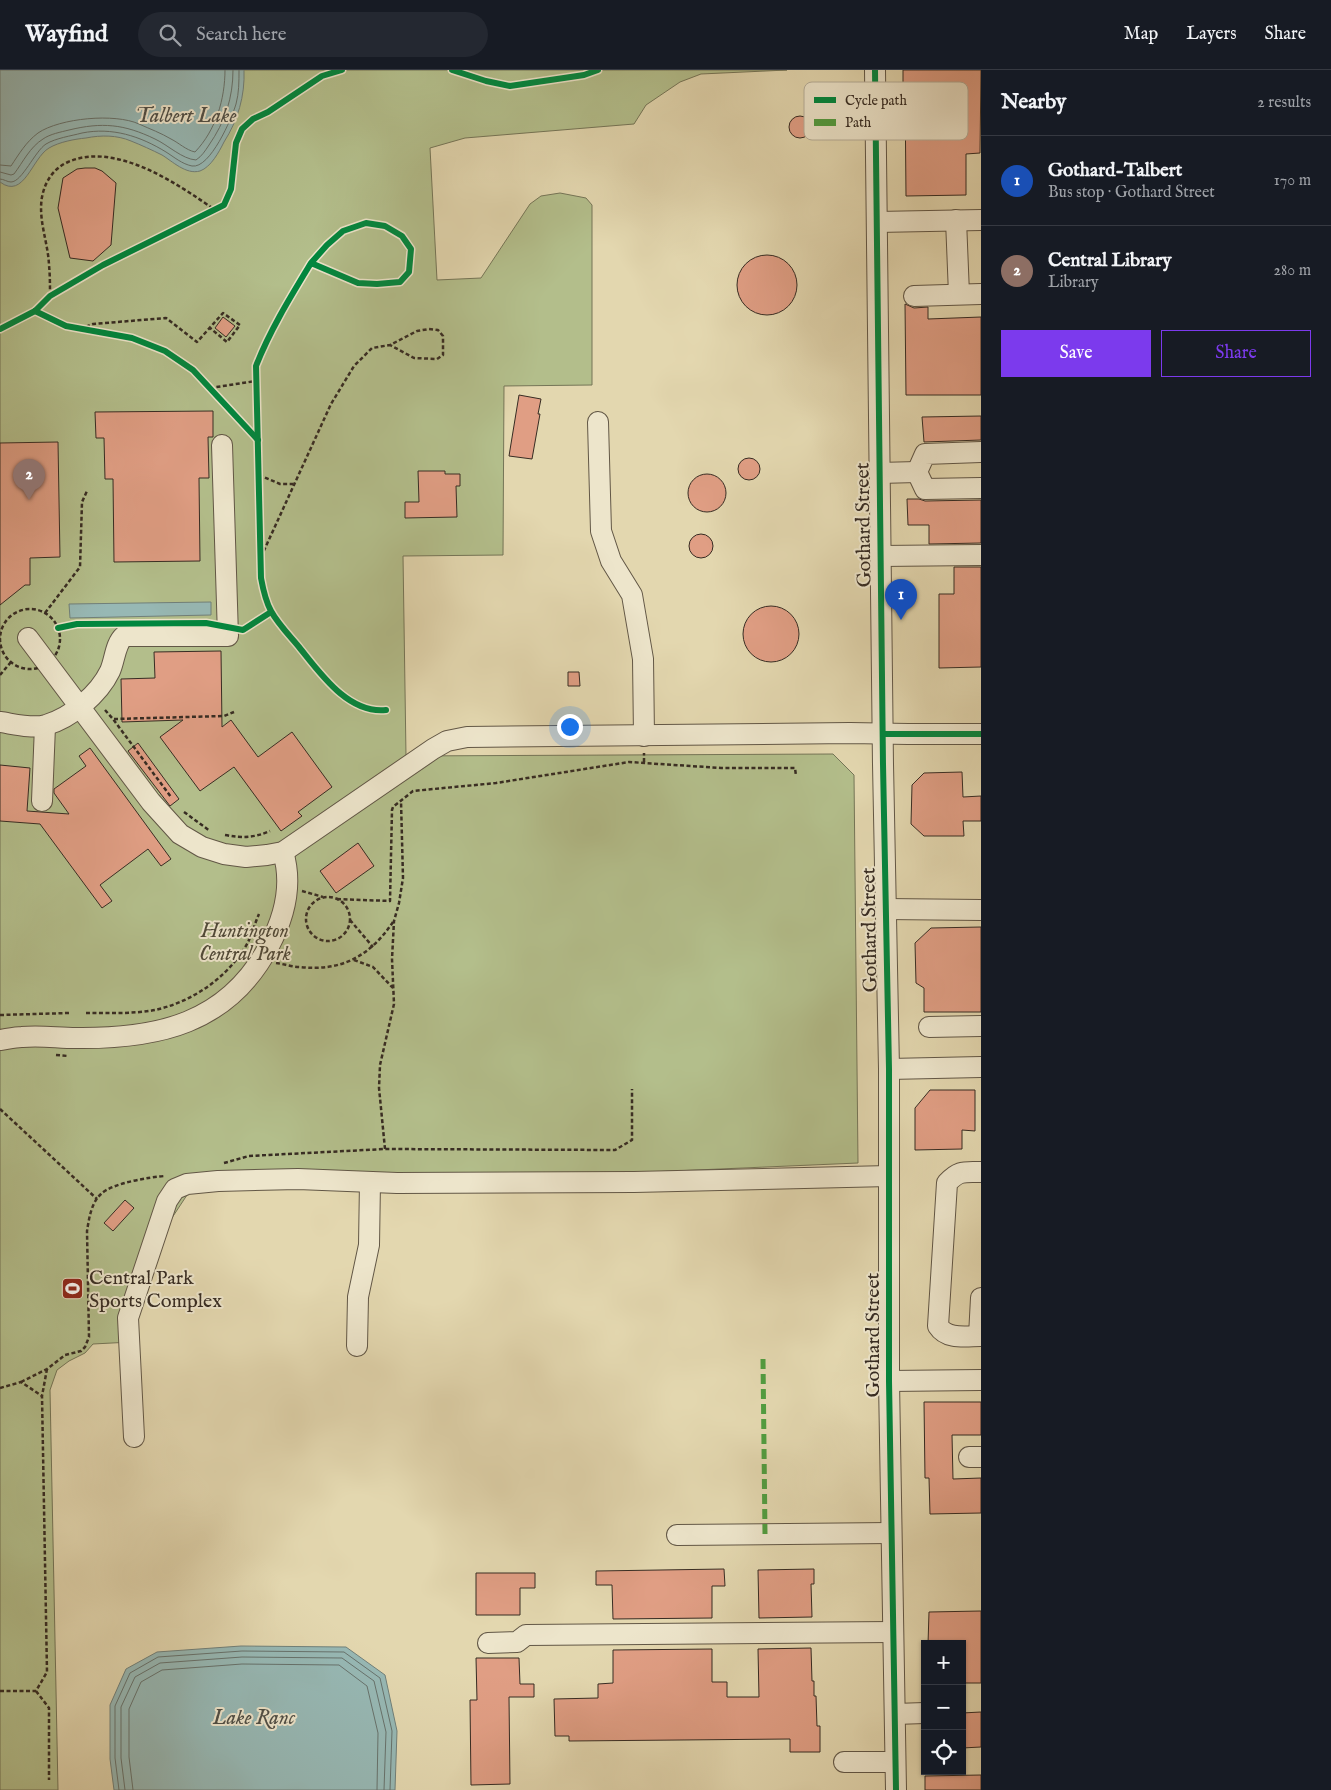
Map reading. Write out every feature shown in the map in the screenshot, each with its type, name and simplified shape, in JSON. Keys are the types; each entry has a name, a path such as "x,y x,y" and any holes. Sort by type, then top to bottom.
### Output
{"street":[{"name":"Gothard Street","path":"876,140 880,556 889,1069 889,1381 896,1790"},
{"path":"956,220 959,294"},
{"path":"877,222 981,220"},
{"path":"914,296 981,294"},
{"path":"598,422 601,531 611,561 632,595 643,659 644,744"},
{"path":"0,722 45,726 79,707 104,682 114,661 119,641 124,636 228,636 222,445"},
{"path":"981,452 925,454 917,472 924,489 981,488"},
{"path":"880,473 917,472"},
{"path":"880,556 981,555"},
{"path":"28,638 151,802 180,834 202,847 224,854 246,856 283,852 433,749 447,741 467,737 644,744 850,733 981,734"},
{"path":"42,802 45,726"},
{"path":"0,1040 23,1036 77,1038 128,1036 172,1028 206,1014 239,989 262,959 275,935 283,913 288,888 288,876 283,852"},
{"path":"886,909 981,910"},
{"path":"929,1027 981,1026"},
{"path":"889,1069 981,1067"},
{"path":"981,1172 961,1172 954,1175 947,1183 938,1326 942,1332 950,1336 980,1336 981,1298"},
{"path":"134,1438 128,1318 167,1201 174,1190 187,1184 218,1181 298,1179 370,1182 634,1182 888,1176"},
{"path":"357,1346 358,1297 369,1245 370,1182"},
{"path":"889,1381 981,1380"},
{"path":"677,1535 891,1532"},
{"path":"488,1643 517,1642 526,1636 893,1632"},
{"path":"895,1714 921,1713"},
{"path":"844,1762 896,1762"}],"path":[{"path":"47,298 49,264 42,218 42,196 48,178 61,165 75,159 92,156 124,161 143,168 183,188 217,209"},
{"path":"206,214 217,209"},
{"path":"47,298 57,291"},
{"path":"76,328 93,324 166,318 197,342 223,313 240,325 227,342 210,328"},
{"path":"76,328 97,332"},
{"path":"261,561 331,404 354,366 372,348 390,345 417,331 429,329 438,330 443,336 443,355 437,359 414,358 390,345"},
{"path":"210,388 256,377 257,391"},
{"path":"204,382 216,394"},
{"path":"259,466 259,484"},
{"path":"259,475 280,484 294,484"},
{"path":"45,613 80,567 82,502 86,491"},
{"path":"260,539 261,561"},
{"path":"58,628 67,626"},
{"path":"0,675 11,662"},
{"path":"101,706 113,719 172,799"},
{"path":"113,719 224,716 234,712"},
{"path":"644,744 644,762"},
{"path":"299,899 301,891 324,898 390,900 392,810 413,791 496,783 629,762 721,768 795,768 796,776"},
{"path":"401,801 403,878 394,920 392,959 394,1004 380,1065 379,1088 385,1149 615,1150 632,1140 632,1089"},
{"path":"178,807 211,831"},
{"path":"219,834 246,838 256,837 270,831"},
{"path":"324,898 317,900 312,905 307,915 308,926 316,937 327,941 339,938 347,930 350,920 348,908 337,899"},
{"path":"86,1013 155,1010 180,1002 203,990 226,972 245,948 259,914"},
{"path":"350,920 373,948"},
{"path":"278,956 275,963 300,968 319,968 354,960 373,948 394,920"},
{"path":"354,960 373,967 394,989"},
{"path":"0,1015 69,1013"},
{"path":"52,1054 69,1056"},
{"path":"0,1109 97,1199"},
{"path":"36,1691 47,1672 42,1396 47,1369"},
{"path":"0,1388 21,1382 42,1396"},
{"path":"0,1691 36,1691"},
{"path":"36,1691 49,1708 49,1780"}],"green space":[{"name":"Huntington Central Park","path":"0,70 787,70 701,74 680,82 646,105 634,124 465,138 430,148 437,280 481,278 530,204 541,196 560,193 586,198 592,205 592,385 504,386 503,555 403,556 406,756 833,754 854,775 858,1163 189,1192 160,1236 131,1342 93,1344 85,1353 57,1370 50,1390 58,1790 0,1790"}],"water":[{"name":"Talbert Lake","path":"0,70 244,70 244,80 240,108 233,125 214,159 200,171 195,172 184,169 162,155 126,139 97,136 67,141 49,148 43,153 22,182 15,186 8,186 0,182"},
{"path":"211,602 211,615 70,618 69,604"},
{"name":"Lake Ranc","path":"241,1646 346,1647 385,1675 397,1731 395,1790 114,1790 110,1759 110,1705 126,1669 157,1652"}],"building":[{"path":"903,70 981,70 980,153 966,154 966,195 906,196 905,140 968,140 968,82 903,82"},
{"path":"800,116 804,117 804,137 800,138 792,135 789,127 792,119"},
{"path":"95,168 102,171 116,183 111,245 93,261 70,258 58,208 63,178 77,169"},
{"path":"767,255 784,260 792,268 797,285 792,302 784,310 767,315 750,310 742,302 737,285 742,268 750,260"},
{"path":"905,304 914,308 928,307 928,319 981,317 981,395 906,395"},
{"path":"223,317 235,326 226,337 215,328"},
{"path":"519,395 541,399 532,459 509,456"},
{"path":"213,411 213,437 208,437 209,478 199,478 200,561 114,562 113,479 105,479 104,438 96,438 95,412"},
{"path":"981,416 981,440 924,442 922,417"},
{"path":"58,442 60,557 30,558 30,585 25,585 0,605 0,443"},
{"path":"749,458 757,461 760,469 757,477 749,480 741,477 738,469 741,461"},
{"path":"418,471 445,471 445,474 460,474 460,486 456,486 457,517 405,518 405,502 419,502"},
{"path":"707,474 720,480 726,493 720,506 707,512 694,506 688,493 694,480"},
{"path":"907,499 925,501 981,500 981,543 929,544 929,525 908,525"},
{"path":"701,534 706,535 712,541 712,551 706,557 701,558 696,557 690,551 689,546 690,541 696,535"},
{"path":"954,567 981,567 981,667 939,668 939,594 954,594"},
{"path":"771,606 782,608 791,614 797,623 799,634 797,645 791,654 782,660 771,662 760,660 751,654 745,645 743,634 745,623 751,614 760,608"},
{"path":"221,651 222,727 231,720 258,757 292,732 332,787 298,812 302,816 281,831 234,767 200,791 160,737 183,720 122,722 121,679 155,678 154,652"},
{"path":"568,672 579,672 580,686 568,686"},
{"path":"138,743 179,799 170,806 128,751"},
{"path":"90,748 171,859 161,866 148,849 100,885 112,901 102,908 40,824 0,821 0,765 30,768 27,811 69,814 54,793 54,789 86,766 79,756"},
{"path":"962,772 963,797 981,796 981,821 963,821 964,836 924,836 911,824 912,785 924,773"},
{"path":"358,843 374,866 336,893 320,871"},
{"path":"981,927 981,1012 924,1012 924,988 916,983 915,943 931,928"},
{"path":"930,1090 975,1090 975,1131 962,1130 962,1149 915,1150 915,1108"},
{"path":"125,1200 134,1208 113,1231 104,1223"},
{"path":"924,1402 981,1402 981,1435 952,1435 953,1479 981,1478 981,1513 930,1514 929,1478 925,1478"},
{"path":"724,1569 725,1586 712,1586 712,1618 613,1619 612,1585 596,1585 596,1571"},
{"path":"814,1569 814,1584 811,1584 812,1617 759,1618 758,1570"},
{"path":"476,1573 535,1573 535,1588 520,1588 520,1615 476,1615"},
{"path":"981,1611 981,1683 966,1683 966,1640 928,1640 929,1612"},
{"path":"811,1648 812,1681 814,1681 814,1696 816,1696 817,1726 820,1726 820,1752 790,1752 790,1739 569,1741 569,1736 555,1736 554,1699 598,1698 598,1684 613,1683 613,1650 712,1649 712,1682 727,1682 727,1697 759,1697 758,1649"},
{"path":"476,1658 519,1658 520,1684 534,1684 534,1697 509,1697 510,1784 471,1785 470,1700 477,1700"},
{"path":"981,1712 981,1747 966,1748 966,1713"},
{"path":"981,1775 981,1790 925,1790 925,1776"}],"marked path":[{"path":"763,1359 765,1534"}],"cycle path":[{"path":"0,329 35,311 50,296 103,265 224,205 231,189 236,143 242,129 253,119 268,112 322,76 342,70"},
{"path":"452,70 486,81 510,86 584,75 598,70"},
{"path":"875,70 875,82"},
{"path":"876,140 883,764 889,1069 889,1381 896,1790"},
{"path":"311,263 343,231 366,223 385,226 402,236 411,249 409,272 400,282 358,283 311,263 268,339 256,366 261,578 266,599 274,616 336,690 359,706 372,710 386,710"},
{"path":"35,311 66,326 132,338 165,351 193,370 258,440"},
{"path":"58,628 77,624 206,623 243,630 271,612"},
{"path":"883,734 981,734"}],"place":[{"name":"Central Library","path":"29,500"},
{"name":"Gothard-Talbert","path":"901,620"},
{"name":"Central Park Sports Complex","path":"73,1289"}]}
